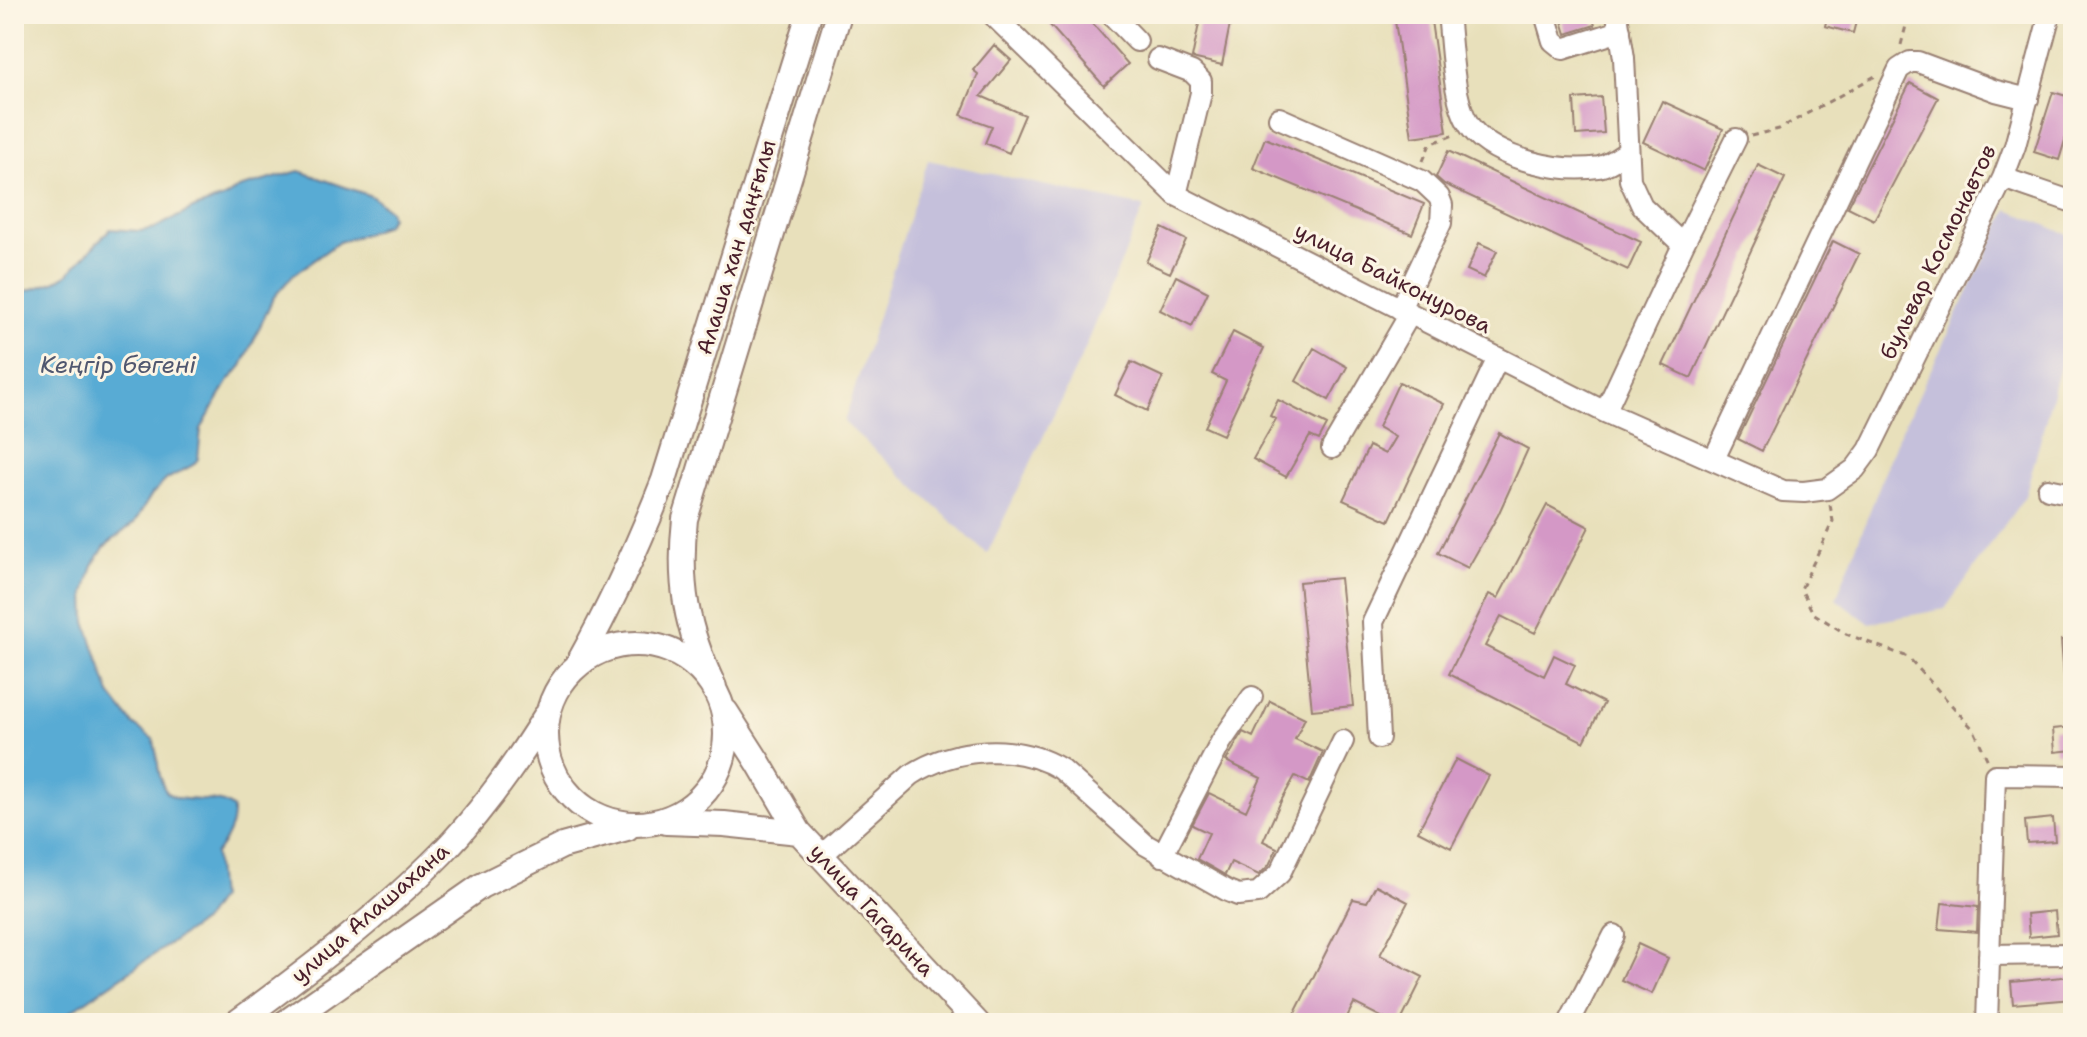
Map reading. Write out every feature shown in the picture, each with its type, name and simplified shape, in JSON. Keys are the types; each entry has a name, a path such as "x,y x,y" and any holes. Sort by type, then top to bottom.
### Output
{"main road":[{"name":"Алаша хан даңғылы","path":"579,662 635,554 664,480 809,14"},
{"name":"Алаша хан даңғылы","path":"718,697 690,631 683,583 685,519 839,14"},
{"path":"648,823 676,815 691,806 717,774 725,741 718,697 699,669 682,655 662,646 640,642 616,644 579,662 560,687 549,711 545,727 546,752 555,776 568,794 586,810 604,819 648,823 724,824 799,832"},
{"name":"улица Гагарина","path":"718,697 799,832 977,1023"},
{"name":"улица Алашахана","path":"236,1023 339,943 444,851 495,791 549,711"},
{"name":"улица Алашахана","path":"285,1023 481,886 562,846 648,823"}],"street":[{"name":"улица Байконурова","path":"992,14 1176,195 1605,412 1714,459 1763,485 1783,491 1827,489"},
{"path":"1111,14 1137,41"},
{"path":"1448,14 1460,102 1472,129 1507,154 1557,168 1603,167 1627,152"},
{"path":"1545,14 1553,41 1563,49 1618,22 1624,58 1630,180 1642,206 1683,245"},
{"name":"бульвар Космонавтов","path":"1827,489 1855,469 1869,450 2003,178 2050,14"},
{"path":"1158,59 1192,72 1201,81 1201,93 1176,195"},
{"path":"1714,459 1899,69 1910,62 1918,62 1996,91 2028,99"},
{"path":"1279,118 1422,181 1439,197 1442,205 1441,223 1405,311 1332,448"},
{"path":"1605,412 1736,139"},
{"path":"2003,178 2073,202"},
{"path":"1379,738 1373,622 1498,358"},
{"path":"2048,489 2073,494"},
{"path":"1162,856 1221,742 1252,697"},
{"path":"821,856 911,775 924,767 958,756 1010,751 1045,759 1061,769 1162,856 1238,895 1258,893 1280,873 1343,741"},
{"path":"1987,1023 1995,775 2073,776"},
{"path":"1569,1023 1614,935"},
{"path":"1989,955 2073,954"}],"path":[{"path":"1736,139 1779,129 1882,72 1899,69 1899,52 1909,14"},
{"path":"1422,181 1423,159 1430,144 1472,129"},
{"path":"1827,489 1833,521 1801,589 1813,613 1846,634 1908,657 1974,730 1995,775"}],"shaded area":[{"path":"928,160 1144,207 1083,354 987,554 844,422"},
{"path":"2008,209 2073,237 2073,319 2025,496 1945,609 1869,623 1836,599 1897,440"}],"water":[{"name":"Кеңгір бөгені","path":"299,171 371,196 389,210 391,217 387,224 339,242 293,275 273,298 242,366 228,382 201,429 198,459 167,479 152,494 134,523 105,546 93,565 85,593 86,622 110,694 133,724 153,739 164,788 177,798 216,801 233,809 228,833 215,854 219,898 203,921 54,1023 14,1023 14,295 68,274 110,229 140,231 155,228 224,198 239,188"}],"building":[{"path":"1040,14 1084,14 1128,64 1104,86"},
{"path":"1201,14 1232,14 1222,65 1192,58"},
{"path":"1394,14 1430,14 1447,132 1412,137"},
{"path":"1560,14 1591,14 1595,25 1566,34"},
{"path":"1828,14 1858,14 1853,33 1825,26"},
{"path":"994,45 1011,60 981,96 1025,115 1009,153 985,143 992,126 961,115 978,74 973,70"},
{"path":"1910,83 1938,98 1874,220 1848,207"},
{"path":"2053,92 2073,98 2073,114 2059,160 2034,152"},
{"path":"1601,97 1604,133 1576,135 1574,99"},
{"path":"1662,101 1723,129 1704,171 1643,142"},
{"path":"1265,138 1424,204 1412,234 1253,168"},
{"path":"1448,151 1641,242 1628,270 1444,184 1436,177"},
{"path":"1758,165 1785,178 1691,378 1663,365"},
{"path":"1162,228 1186,240 1170,273 1146,262"},
{"path":"1833,241 1859,254 1762,451 1738,439"},
{"path":"1479,243 1497,251 1484,278 1467,270"},
{"path":"1176,276 1208,292 1192,326 1160,310"},
{"path":"1233,332 1264,348 1223,435 1205,427 1226,381 1212,374"},
{"path":"1314,348 1347,367 1329,400 1296,381"},
{"path":"1131,362 1163,377 1147,411 1115,395"},
{"path":"1399,382 1444,404 1389,521 1343,500 1369,446 1385,454 1395,437 1378,427"},
{"path":"1278,400 1327,425 1319,440 1310,436 1286,477 1253,459 1276,419 1270,416"},
{"path":"1499,433 1528,449 1498,515 1468,568 1438,553"},
{"path":"1547,505 1589,527 1535,633 1501,616 1485,646 1544,676 1554,655 1575,665 1566,684 1604,703 1584,742 1449,674 1489,594 1498,598"},
{"path":"1340,578 1353,706 1312,710 1299,582"},
{"path":"2073,639 2073,676 2064,677 2061,640"},
{"path":"1270,701 1305,718 1295,739 1323,752 1309,783 1295,776 1281,801 1263,841 1277,848 1269,865 1259,875 1231,862 1225,875 1197,859 1209,833 1192,825 1209,793 1246,811 1261,778 1226,761 1243,732 1253,737"},
{"path":"2073,727 2073,750 2055,752 2053,729"},
{"path":"1456,759 1489,776 1451,848 1418,831"},
{"path":"2053,818 2055,841 2027,843 2025,821"},
{"path":"1376,885 1408,902 1380,955 1423,977 1400,1023 1393,1023 1354,1003 1344,1023 1290,1023 1353,899 1367,902"},
{"path":"1942,903 1978,907 1977,932 1939,929"},
{"path":"2055,911 2057,934 2029,937 2027,914"},
{"path":"1638,944 1668,958 1652,994 1621,980"},
{"path":"2073,976 2073,999 2013,1004 2011,982"}]}
